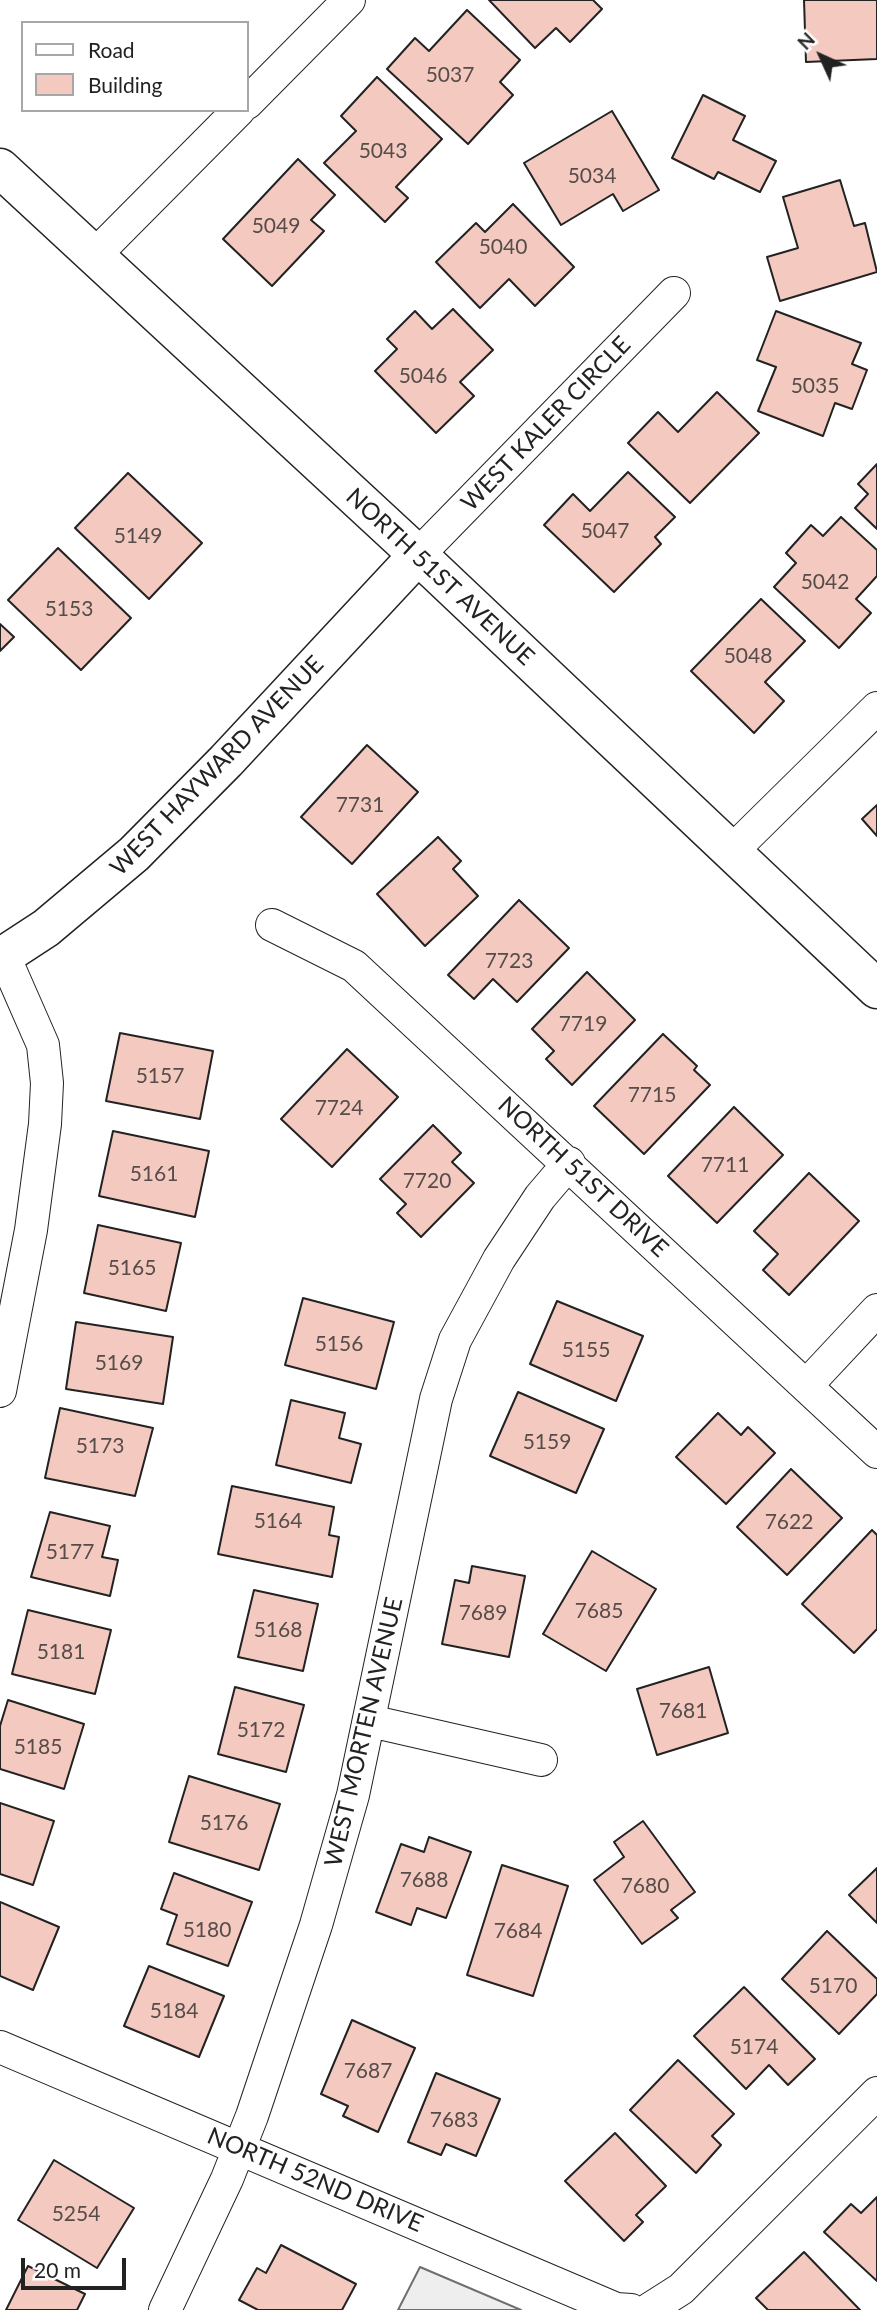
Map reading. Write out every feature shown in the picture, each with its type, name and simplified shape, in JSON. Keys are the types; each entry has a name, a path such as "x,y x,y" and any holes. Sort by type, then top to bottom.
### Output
{"main road":[{"name":"NORTH 51ST AVENUE","path":"0,168 418,555 877,989"},
{"name":"WEST HAYWARD AVENUE","path":"2,957 47,928 134,854 226,761 418,555"}],"street":[{"path":"248,102 349,0"},
{"path":"94,256 237,112"},
{"name":"WEST KALER CIRCLE","path":"418,555 674,293"},
{"path":"732,851 877,708"},
{"name":"NORTH 51ST DRIVE","path":"272,925 354,966 877,1452"},
{"path":"0,1391 31,1230 45,1124 47,1083 43,1045 2,957"},
{"name":"WEST MORTEN AVENUE","path":"165,2310 240,2147 285,2027 316,1925 353,1795 436,1399 455,1340 499,1259 540,1197 569,1163"},
{"path":"806,1386 877,1310"},
{"path":"370,1721 541,1760"},
{"name":"NORTH 52ND DRIVE","path":"0,2047 617,2309 631,2310"},
{"path":"648,2310 681,2289 877,2093"}],"shaded area":[{"path":"420,2267 521,2310 398,2310"}],"building":[{"path":"489,0 593,0 602,9 570,42 556,28 535,48"},
{"path":"804,0 877,0 877,59 806,62"},
{"path":"467,10 520,60 500,82 513,95 468,144 387,69 415,38 429,51"},
{"path":"377,77 442,139 396,187 408,198 385,222 324,163 356,131 341,116"},
{"path":"703,95 745,116 733,140 776,161 760,192 718,172 714,179 672,158"},
{"path":"612,111 659,190 623,211 613,194 561,225 524,163"},
{"path":"298,159 335,195 311,220 324,231 272,286 223,239"},
{"path":"840,180 854,226 865,223 877,272 780,301 767,257 798,248 783,197"},
{"path":"513,204 574,267 535,306 509,279 480,308 436,262 476,223 485,232"},
{"path":"453,309 493,350 460,382 474,396 436,433 375,371 397,349 387,339 415,311 432,329"},
{"path":"776,311 861,343 852,364 867,370 852,409 835,403 823,436 758,411 776,367 757,360"},
{"path":"717,392 759,433 690,503 628,443 658,412 678,432"},
{"path":"877,464 877,529 855,508 868,494 858,484"},
{"path":"628,472 675,517 655,537 661,544 614,592 544,525 573,494 590,511"},
{"path":"128,473 202,543 149,599 75,528"},
{"path":"841,517 877,550 877,576 856,599 871,613 839,648 774,587 796,563 786,553 811,525 823,536"},
{"path":"58,548 131,618 81,670 8,600"},
{"path":"761,599 805,641 765,682 784,701 754,733 691,671"},
{"path":"0,624 14,637 0,651"},
{"path":"367,745 418,792 352,864 301,817"},
{"path":"877,805 877,836 862,819"},
{"path":"438,837 461,861 453,869 478,896 425,946 377,894"},
{"path":"519,900 569,948 517,1002 493,979 474,999 448,975"},
{"path":"587,972 635,1020 572,1085 546,1059 554,1051 532,1029"},
{"path":"120,1033 213,1051 200,1119 106,1101"},
{"path":"663,1034 697,1066 694,1070 710,1085 644,1154 594,1106"},
{"path":"347,1049 398,1097 332,1167 281,1119"},
{"path":"734,1107 783,1155 717,1223 668,1176"},
{"path":"433,1125 461,1153 452,1162 474,1183 421,1237 397,1213 406,1204 380,1179"},
{"path":"113,1131 209,1151 195,1217 99,1196"},
{"path":"809,1173 859,1221 789,1295 763,1270 778,1254 754,1231"},
{"path":"98,1225 181,1243 166,1311 84,1293"},
{"path":"303,1298 394,1322 376,1389 285,1365"},
{"path":"557,1301 643,1336 616,1401 530,1364"},
{"path":"76,1322 173,1337 163,1404 66,1389"},
{"path":"518,1392 604,1429 576,1493 490,1456"},
{"path":"291,1400 345,1413 339,1438 361,1444 351,1483 276,1465"},
{"path":"60,1408 153,1428 135,1496 45,1478"},
{"path":"718,1413 741,1435 748,1427 775,1453 726,1504 676,1457"},
{"path":"791,1469 842,1518 787,1575 737,1527"},
{"path":"232,1486 334,1507 329,1535 339,1537 332,1577 218,1554"},
{"path":"50,1512 110,1526 102,1557 118,1560 110,1596 31,1577"},
{"path":"872,1530 877,1535 877,1629 854,1653 802,1604"},
{"path":"592,1551 656,1589 606,1671 543,1634"},
{"path":"472,1566 525,1576 509,1657 442,1644 455,1580 469,1583"},
{"path":"254,1590 318,1604 303,1671 238,1657"},
{"path":"28,1610 111,1630 95,1694 12,1674"},
{"path":"709,1667 728,1733 657,1755 637,1689"},
{"path":"235,1687 304,1705 286,1772 218,1754"},
{"path":"8,1700 84,1724 64,1789 0,1769 0,1726"},
{"path":"189,1776 280,1804 259,1870 169,1842"},
{"path":"0,1803 54,1821 33,1885 0,1874"},
{"path":"643,1821 695,1892 671,1910 678,1918 642,1944 594,1880 624,1857 614,1842"},
{"path":"429,1837 471,1852 446,1918 417,1908 411,1925 376,1912 401,1844 424,1852"},
{"path":"502,1865 568,1886 533,1996 467,1975"},
{"path":"877,1868 877,1923 849,1895"},
{"path":"174,1873 252,1902 228,1966 167,1944 177,1915 161,1909"},
{"path":"0,1902 59,1927 33,1990 0,1976"},
{"path":"827,1931 877,1979 877,1994 839,2034 782,1979"},
{"path":"149,1966 224,1996 199,2057 124,2026"},
{"path":"744,1987 815,2059 788,2085 769,2065 746,2089 694,2036"},
{"path":"352,2020 415,2048 378,2132 343,2116 348,2106 321,2094"},
{"path":"678,2060 734,2114 712,2136 721,2145 696,2173 630,2110"},
{"path":"436,2073 500,2099 476,2156 446,2144 441,2155 408,2142"},
{"path":"615,2133 666,2186 636,2215 643,2222 624,2241 565,2181"},
{"path":"54,2160 134,2208 97,2268 18,2220"},
{"path":"877,2197 877,2281 824,2232 851,2204 861,2213"},
{"path":"281,2245 356,2284 342,2310 258,2310 239,2300 257,2268 266,2273"},
{"path":"804,2252 860,2310 768,2310 756,2298"},
{"path":"28,2266 85,2294 77,2310 6,2310"}]}
